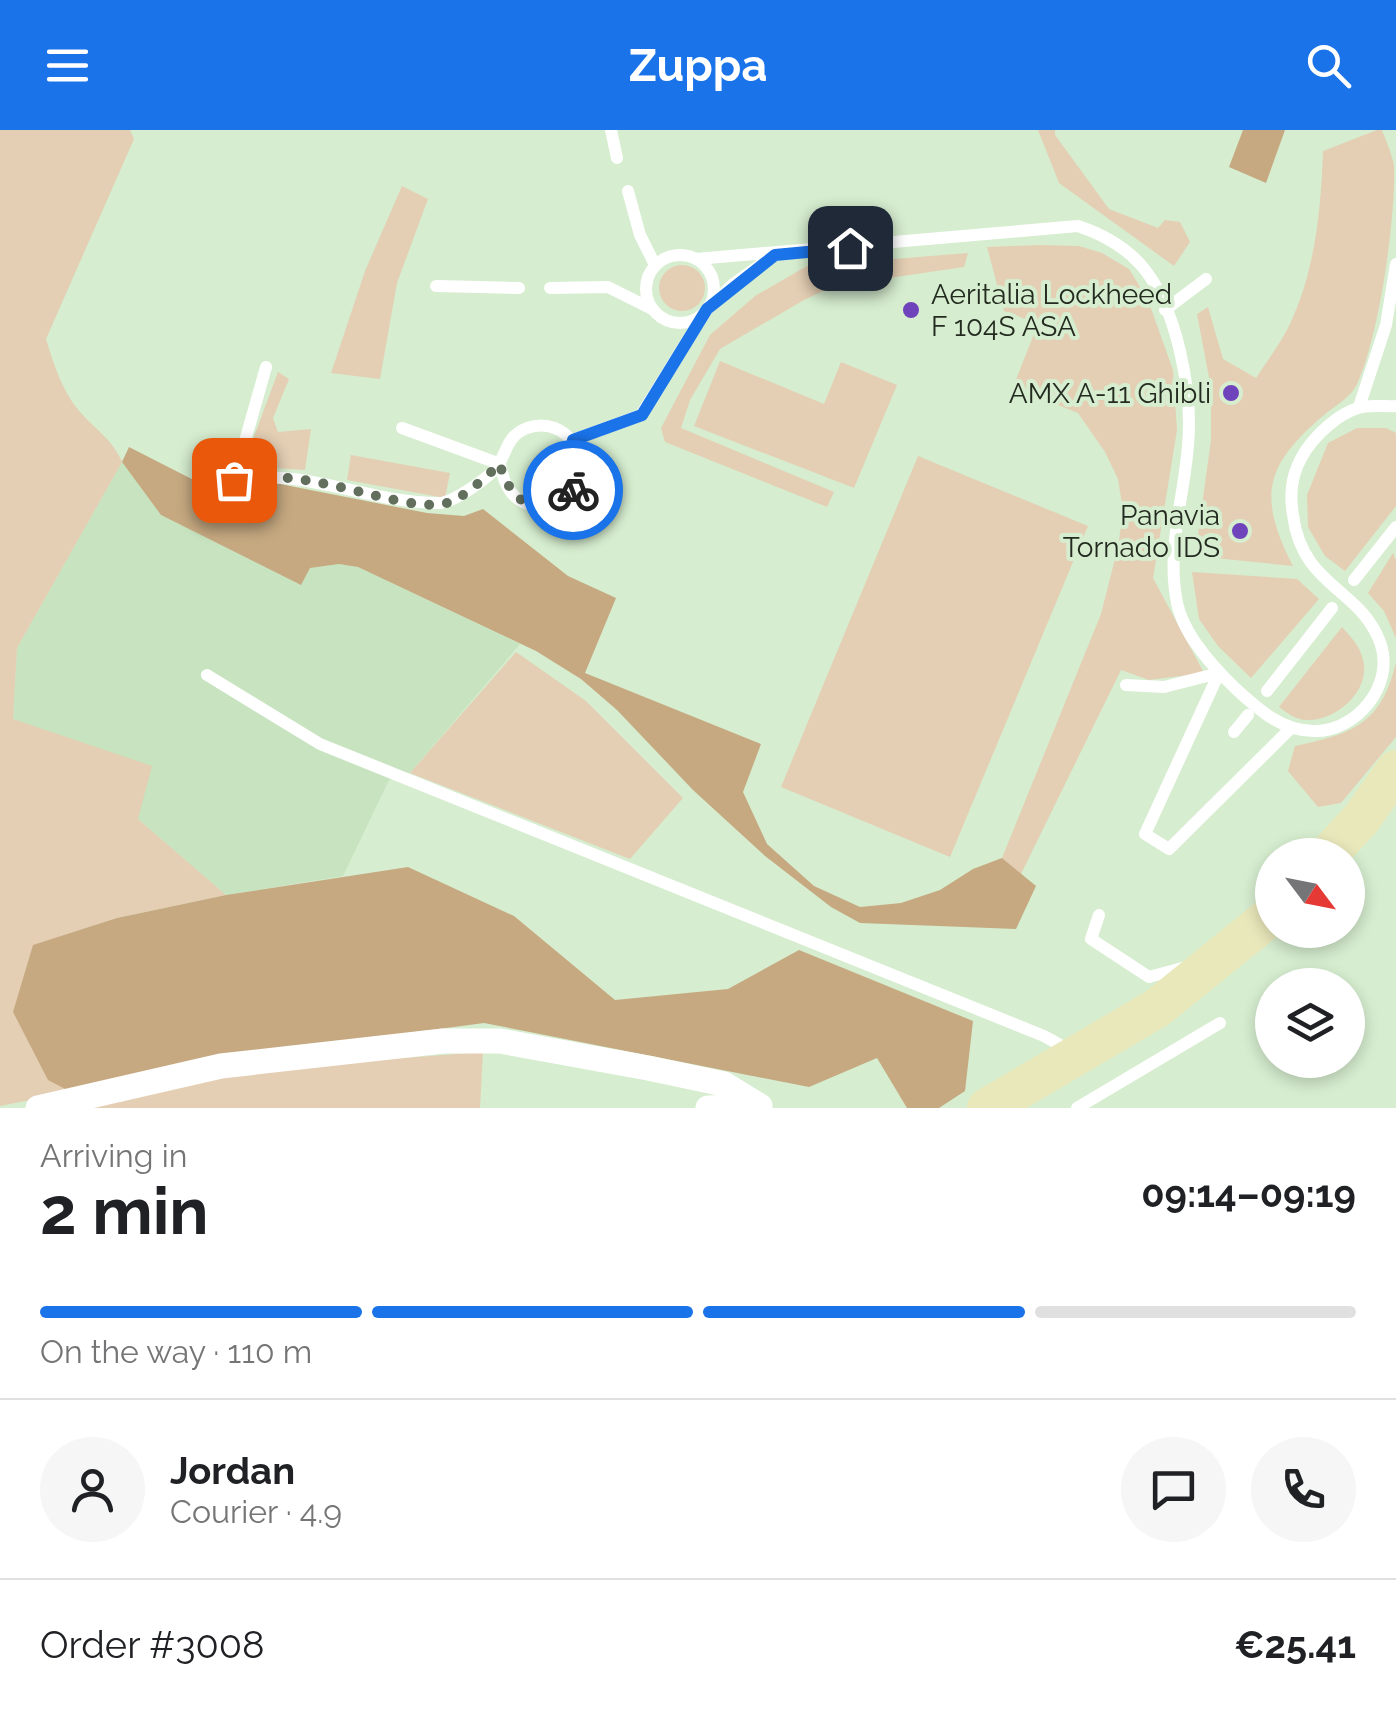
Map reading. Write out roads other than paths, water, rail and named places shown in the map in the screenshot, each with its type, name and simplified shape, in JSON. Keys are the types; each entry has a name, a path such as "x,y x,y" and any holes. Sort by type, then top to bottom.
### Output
{"main road":[{"path":"1344,838 1396,770"},
{"path":"987,1108 1157,1008 1255,929"}],"street":[{"path":"38,1108 221,1066 443,1041 500,1041 648,1068 724,1084 761,1107"},
{"path":"708,1108 761,1107"}],"lane":[{"path":"611,130 617,158"},
{"path":"628,191 640,235 655,265"},
{"path":"652,309 645,290 648,275 655,265 676,255 696,259 775,255 1078,226 1105,234 1142,266 1166,310 1187,386 1188,444 1172,561 1178,607 1195,642 1220,673 1268,716 1290,728 1327,731 1354,721 1370,704 1381,676 1382,646 1368,620 1313,568 1296,538 1291,501 1294,472 1307,448 1326,427 1359,408 1396,406"},
{"path":"550,288 608,287 660,317 684,323 775,255"},
{"path":"573,440 642,415 707,309 714,288 710,273 696,259"},
{"path":"1359,408 1391,327 1396,264"},
{"path":"1166,310 1206,279"},
{"path":"436,286 519,288"},
{"path":"266,367 234,480 256,476 296,478 403,502 445,504 500,464 509,440 533,426 557,428 573,440 581,458 580,478 569,496 551,506 528,505 512,495 504,484 500,464"},
{"path":"402,428 500,464"},
{"path":"1354,580 1396,527"},
{"path":"1267,691 1332,608"},
{"path":"1126,686 1164,687 1220,673"},
{"path":"1220,673 1145,834 1169,848 1290,728"},
{"path":"208,676 320,744 1044,1036 1078,1054"},
{"path":"1234,732 1248,715"},
{"path":"1099,915 1091,939 1149,977 1188,966 1255,927"},
{"path":"1078,1108 1220,1023"}],"place":[{"name":"Aeritalia Lockheed F 104S ASA","path":"911,310"},
{"name":"AMX A-11 Ghibli","path":"1231,393"},
{"name":"Panavia Tornado IDS","path":"1240,531"}]}
